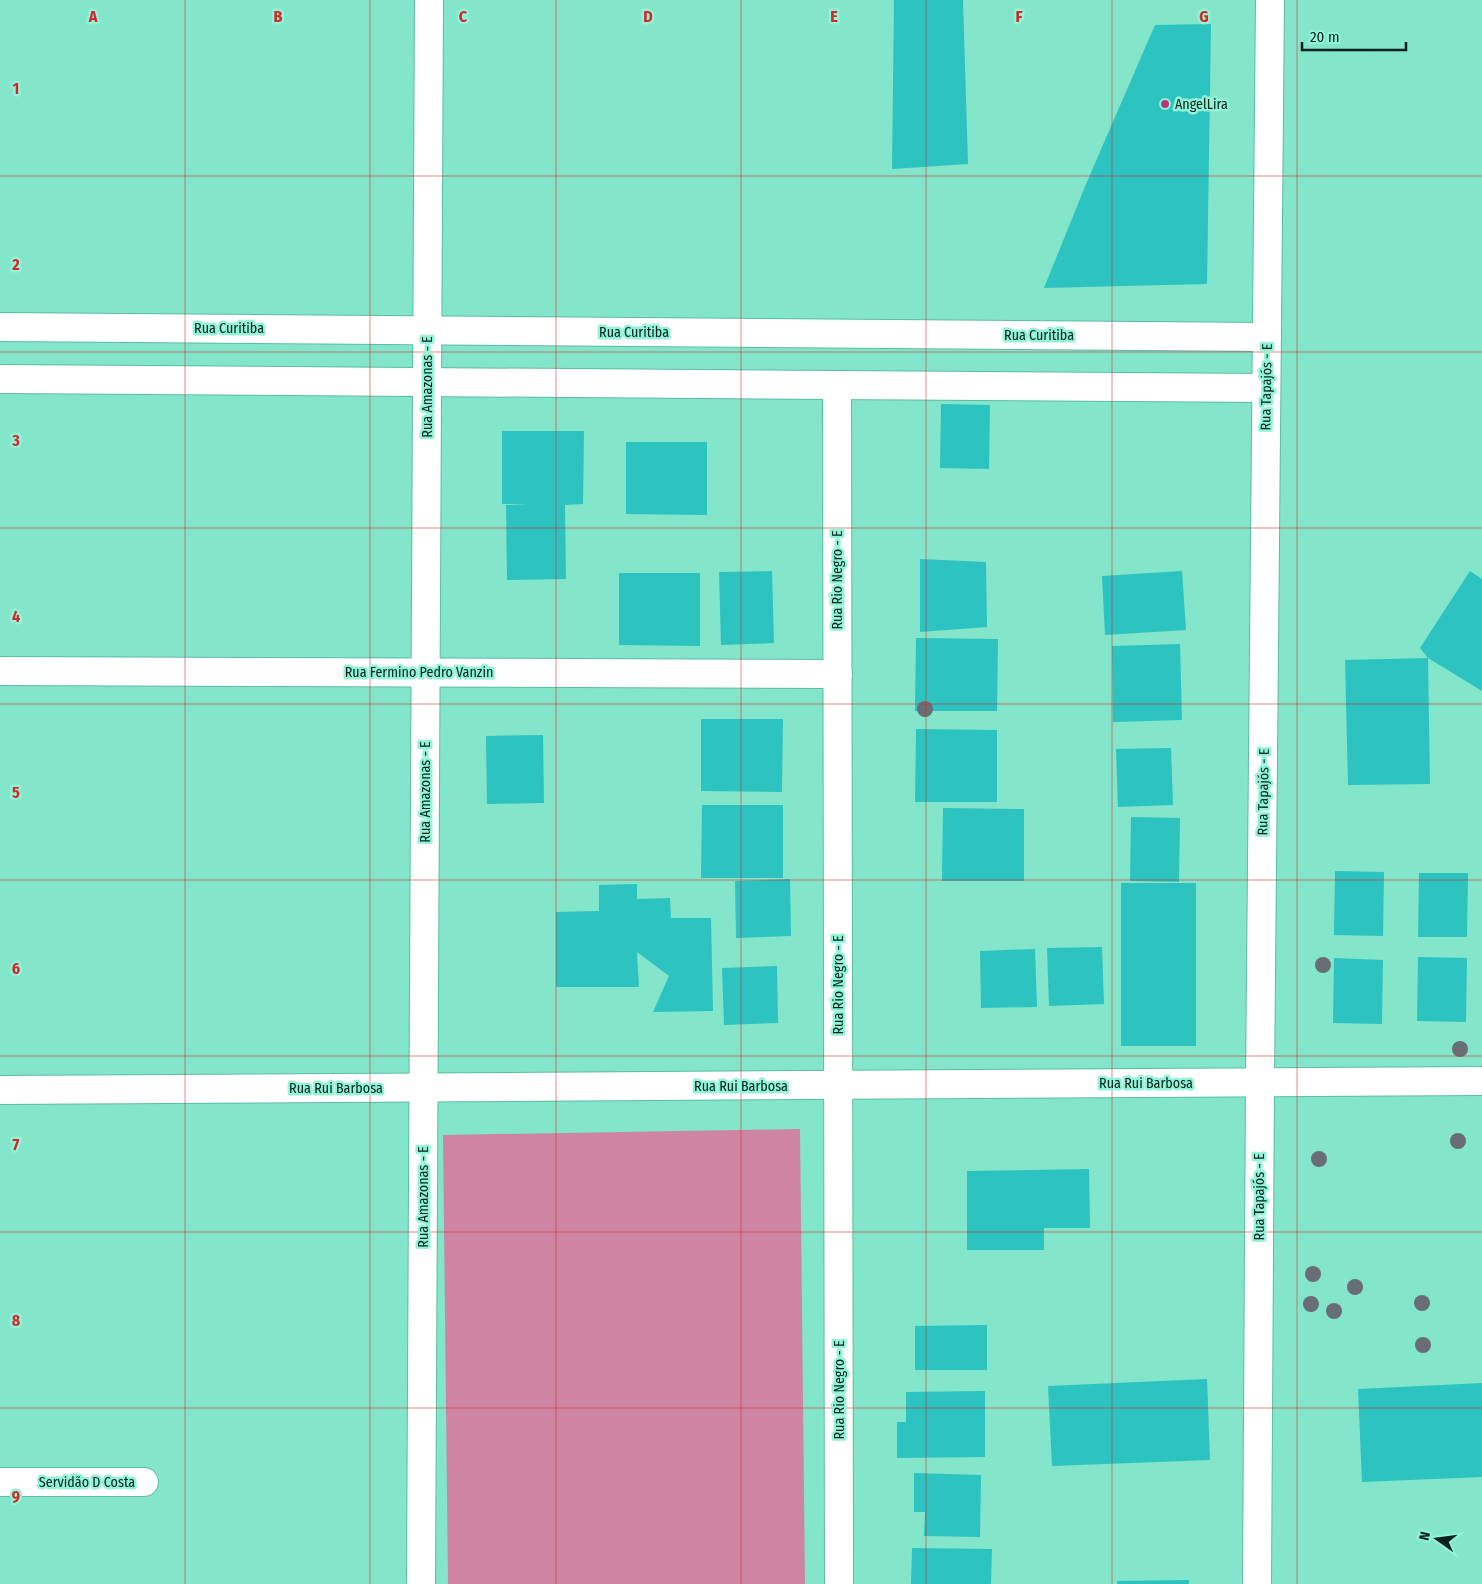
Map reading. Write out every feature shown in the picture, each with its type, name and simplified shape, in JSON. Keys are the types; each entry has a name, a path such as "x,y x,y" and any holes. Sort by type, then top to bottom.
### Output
{"street":[{"name":"Rua Amazonas - E","path":"421,1584 429,0"},
{"name":"Rua Tapajós - E","path":"1257,1584 1270,0"},
{"name":"Rua Curitiba","path":"0,327 1267,337"},
{"path":"0,379 1266,388"},
{"name":"Rua Rio Negro - E","path":"837,385 839,1584"},
{"name":"Rua Fermino Pedro Vanzin","path":"0,671 838,674"},
{"name":"Rua Rui Barbosa","path":"0,1090 1482,1081"},
{"name":"Servidão D Costa","path":"0,1482 144,1482"}],"shaded area":[{"path":"800,1129 805,1584 448,1584 443,1135"}],"building":[{"path":"894,0 963,0 968,164 892,169"},
{"name":"AngelLira","path":"1211,24 1207,284 1044,288 1086,184 1155,25"},
{"path":"941,404 990,405 989,469 940,468"},
{"path":"502,431 584,431 583,504 565,505 566,579 507,580 506,505 528,504 502,504"},
{"path":"626,442 707,442 707,515 626,514"},
{"path":"920,559 986,562 987,627 920,632"},
{"path":"772,571 774,643 721,645 719,572"},
{"path":"1182,571 1186,630 1105,635 1102,576"},
{"path":"1470,571 1482,579 1482,691 1428,658 1420,648"},
{"path":"619,573 700,573 700,646 619,645"},
{"path":"916,638 998,639 997,711 915,711"},
{"path":"1180,644 1182,720 1113,722 1112,646"},
{"path":"1428,658 1430,784 1348,785 1345,660"},
{"path":"701,719 783,719 782,792 701,791"},
{"path":"916,729 997,730 997,802 915,802"},
{"path":"543,735 544,803 487,804 486,736"},
{"path":"1171,748 1173,805 1118,807 1116,749"},
{"path":"702,805 783,805 783,878 701,878"},
{"path":"943,808 1024,809 1024,881 942,881"},
{"path":"1131,817 1180,818 1179,882 1130,881"},
{"path":"1335,871 1384,872 1383,936 1334,935"},
{"path":"1419,873 1468,873 1467,937 1418,937"},
{"path":"790,879 791,936 736,938 735,881"},
{"path":"1121,883 1196,883 1196,1046 1121,1046"},
{"path":"637,884 637,899 670,898 671,918 711,918 713,1011 653,1012 669,976 637,952 639,987 556,987 556,912 599,911 599,885"},
{"path":"1102,947 1104,1004 1049,1006 1047,948"},
{"path":"1035,949 1037,1007 981,1008 980,951"},
{"path":"1418,957 1467,958 1466,1022 1417,1021"},
{"path":"1334,958 1383,960 1382,1024 1333,1023"},
{"path":"777,966 778,1023 724,1025 722,968"},
{"path":"1089,1169 1090,1228 1044,1228 1044,1250 967,1250 967,1171"},
{"path":"987,1325 987,1370 915,1370 915,1326"},
{"path":"1207,1379 1210,1460 1052,1466 1048,1386"},
{"path":"1482,1383 1482,1477 1362,1482 1358,1389"},
{"path":"985,1391 985,1457 897,1458 897,1422 906,1422 906,1392"},
{"path":"914,1473 981,1475 980,1537 924,1536 925,1512 914,1512"},
{"path":"912,1548 992,1549 991,1584 911,1584"},
{"path":"1189,1580 1189,1584 1117,1584 1117,1581"}],"place":[{"name":"AngelLira","path":"1165,104"}]}
